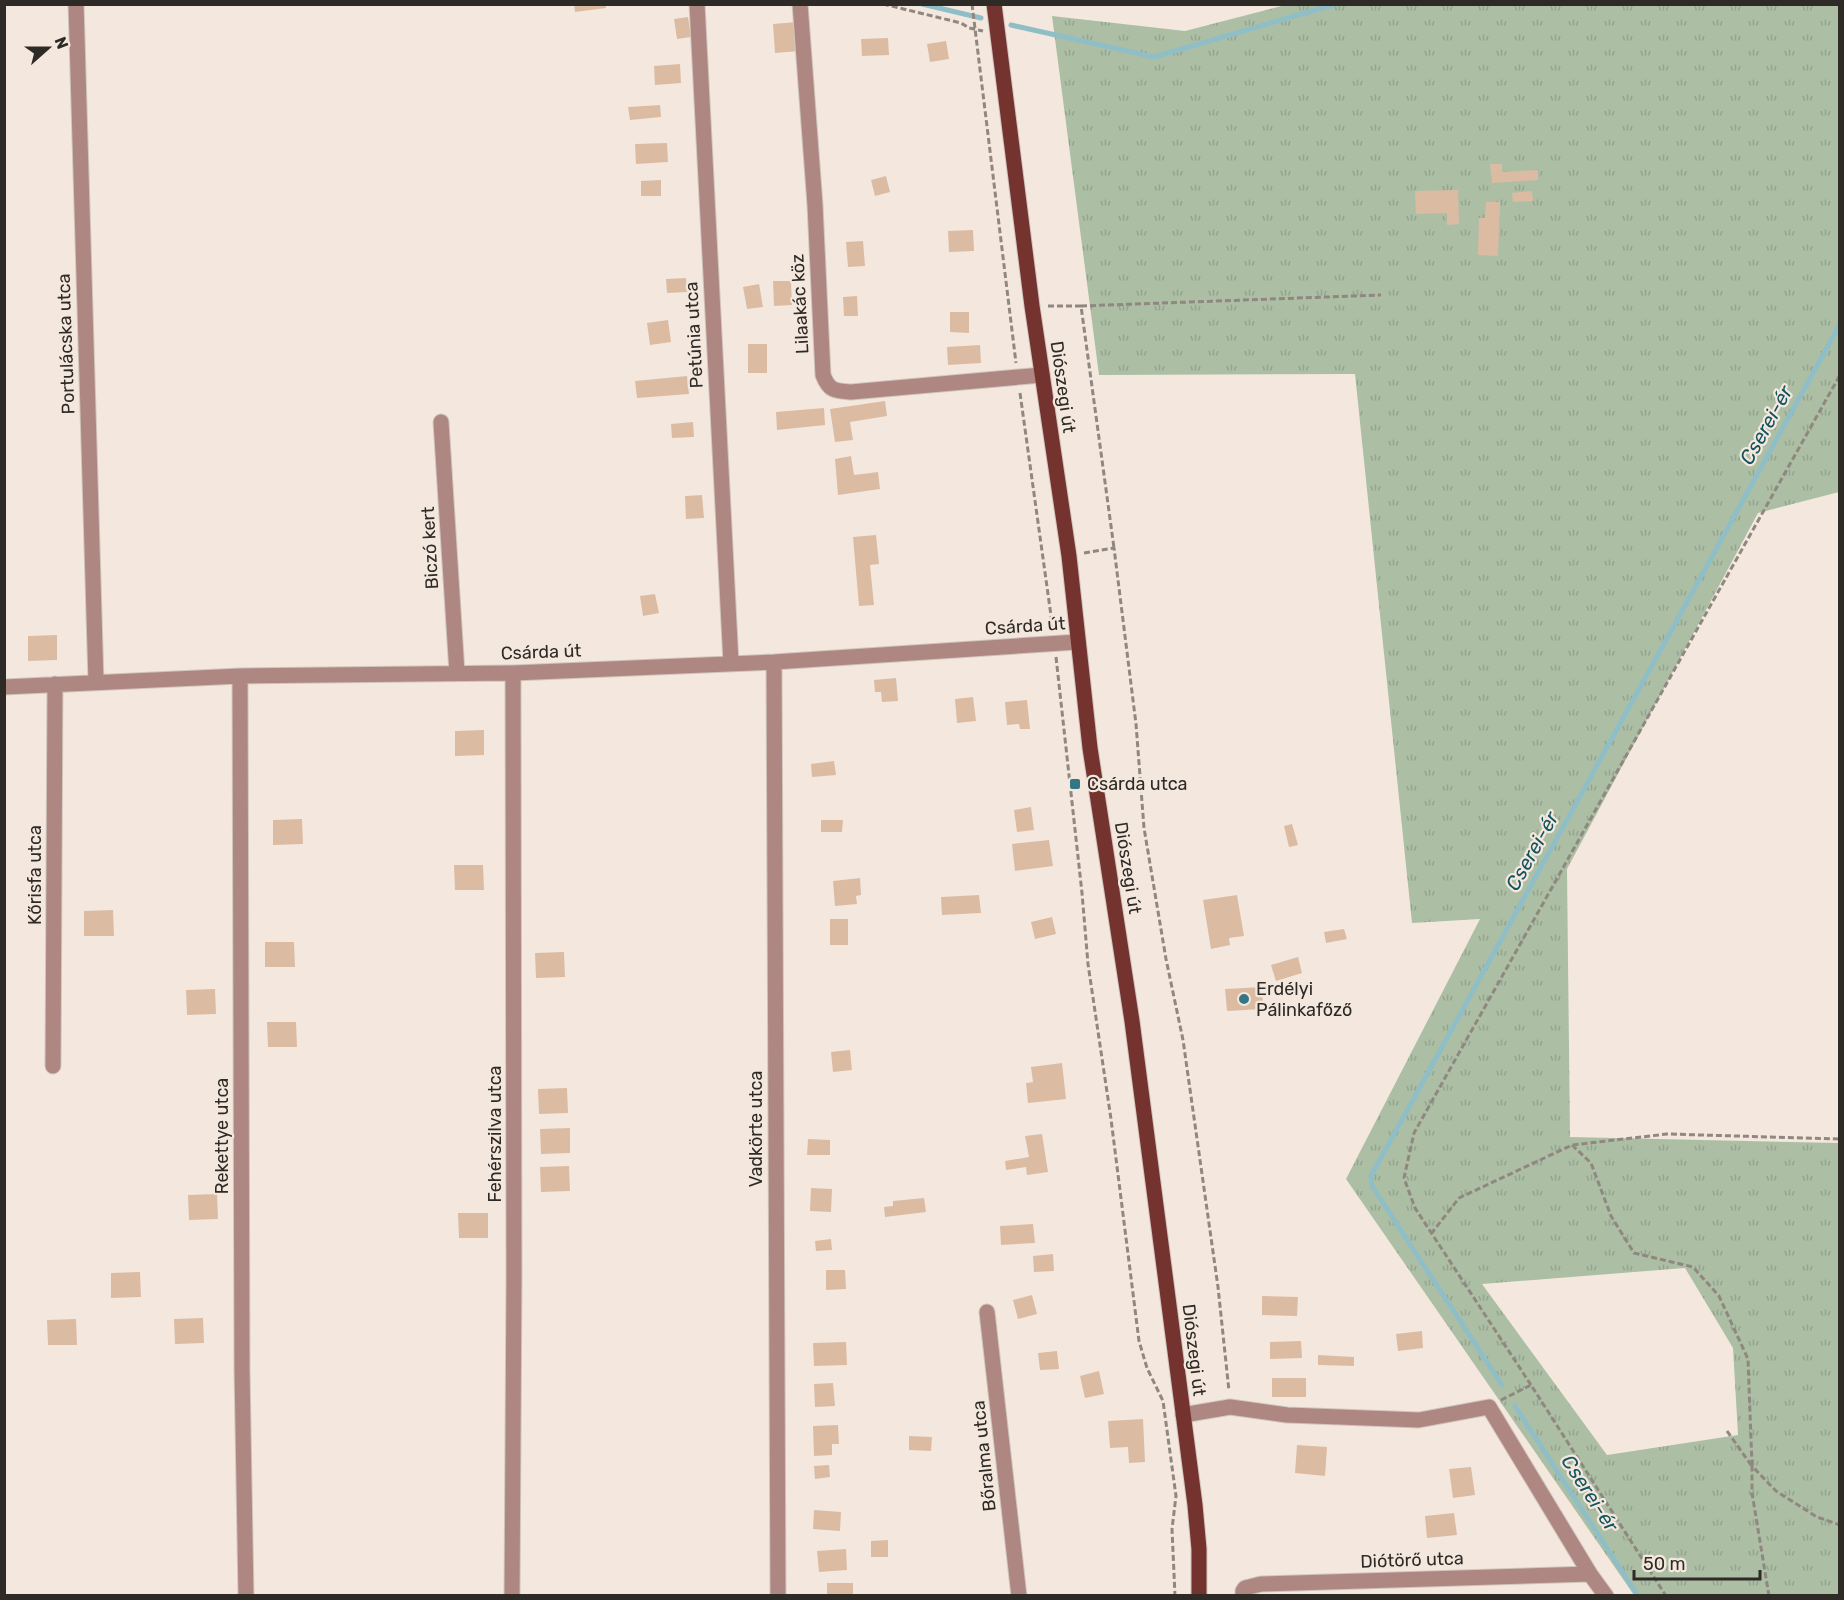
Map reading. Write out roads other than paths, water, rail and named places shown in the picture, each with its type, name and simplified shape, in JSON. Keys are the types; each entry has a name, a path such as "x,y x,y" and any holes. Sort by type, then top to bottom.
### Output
{"main road":[{"name":"Diószegi út","path":"994,4 1041,375 1069,556 1090,748 1132,1021 1196,1504 1199,1596"}],"street":[{"name":"Portulácska utca","path":"76,4 96,681"},
{"name":"Petúnia utca","path":"697,4 731,663"},
{"name":"Lilaakác köz","path":"800,4 823,375 826,385 835,391 851,392 1041,375"},
{"name":"Biczó kert","path":"441,422 457,673"},
{"name":"Csárda út","path":"4,687 240,676 513,673 774,662 1077,642"},
{"name":"Vadkörte utca","path":"774,662 778,1596"},
{"name":"Fehérszilva utca","path":"512,1596 513,673"},
{"name":"Rekettye utca","path":"240,676 242,1370 246,1596"},
{"name":"Kőrisfa utca","path":"53,1066 56,684"},
{"name":"Bőralma utca","path":"987,1312 1019,1596"},
{"path":"1183,1415 1230,1407 1287,1414 1419,1420 1489,1407 1590,1574 1606,1596"},
{"name":"Diótörő utca","path":"1243,1596 1245,1588 1261,1584 1590,1574"}],"waterway":[{"path":"922,4 981,18"},
{"path":"1011,25 1154,57 1336,4"},
{"name":"Cserei-ér","path":"1502,1385 1372,1186 1371,1176 1840,324"},
{"name":"Cserei-ér","path":"1515,1406 1638,1596"}],"place":[{"name":"Csárda utca","path":"1075,784"},
{"name":"Erdélyi Pálinkafőző","path":"1244,999"}]}
